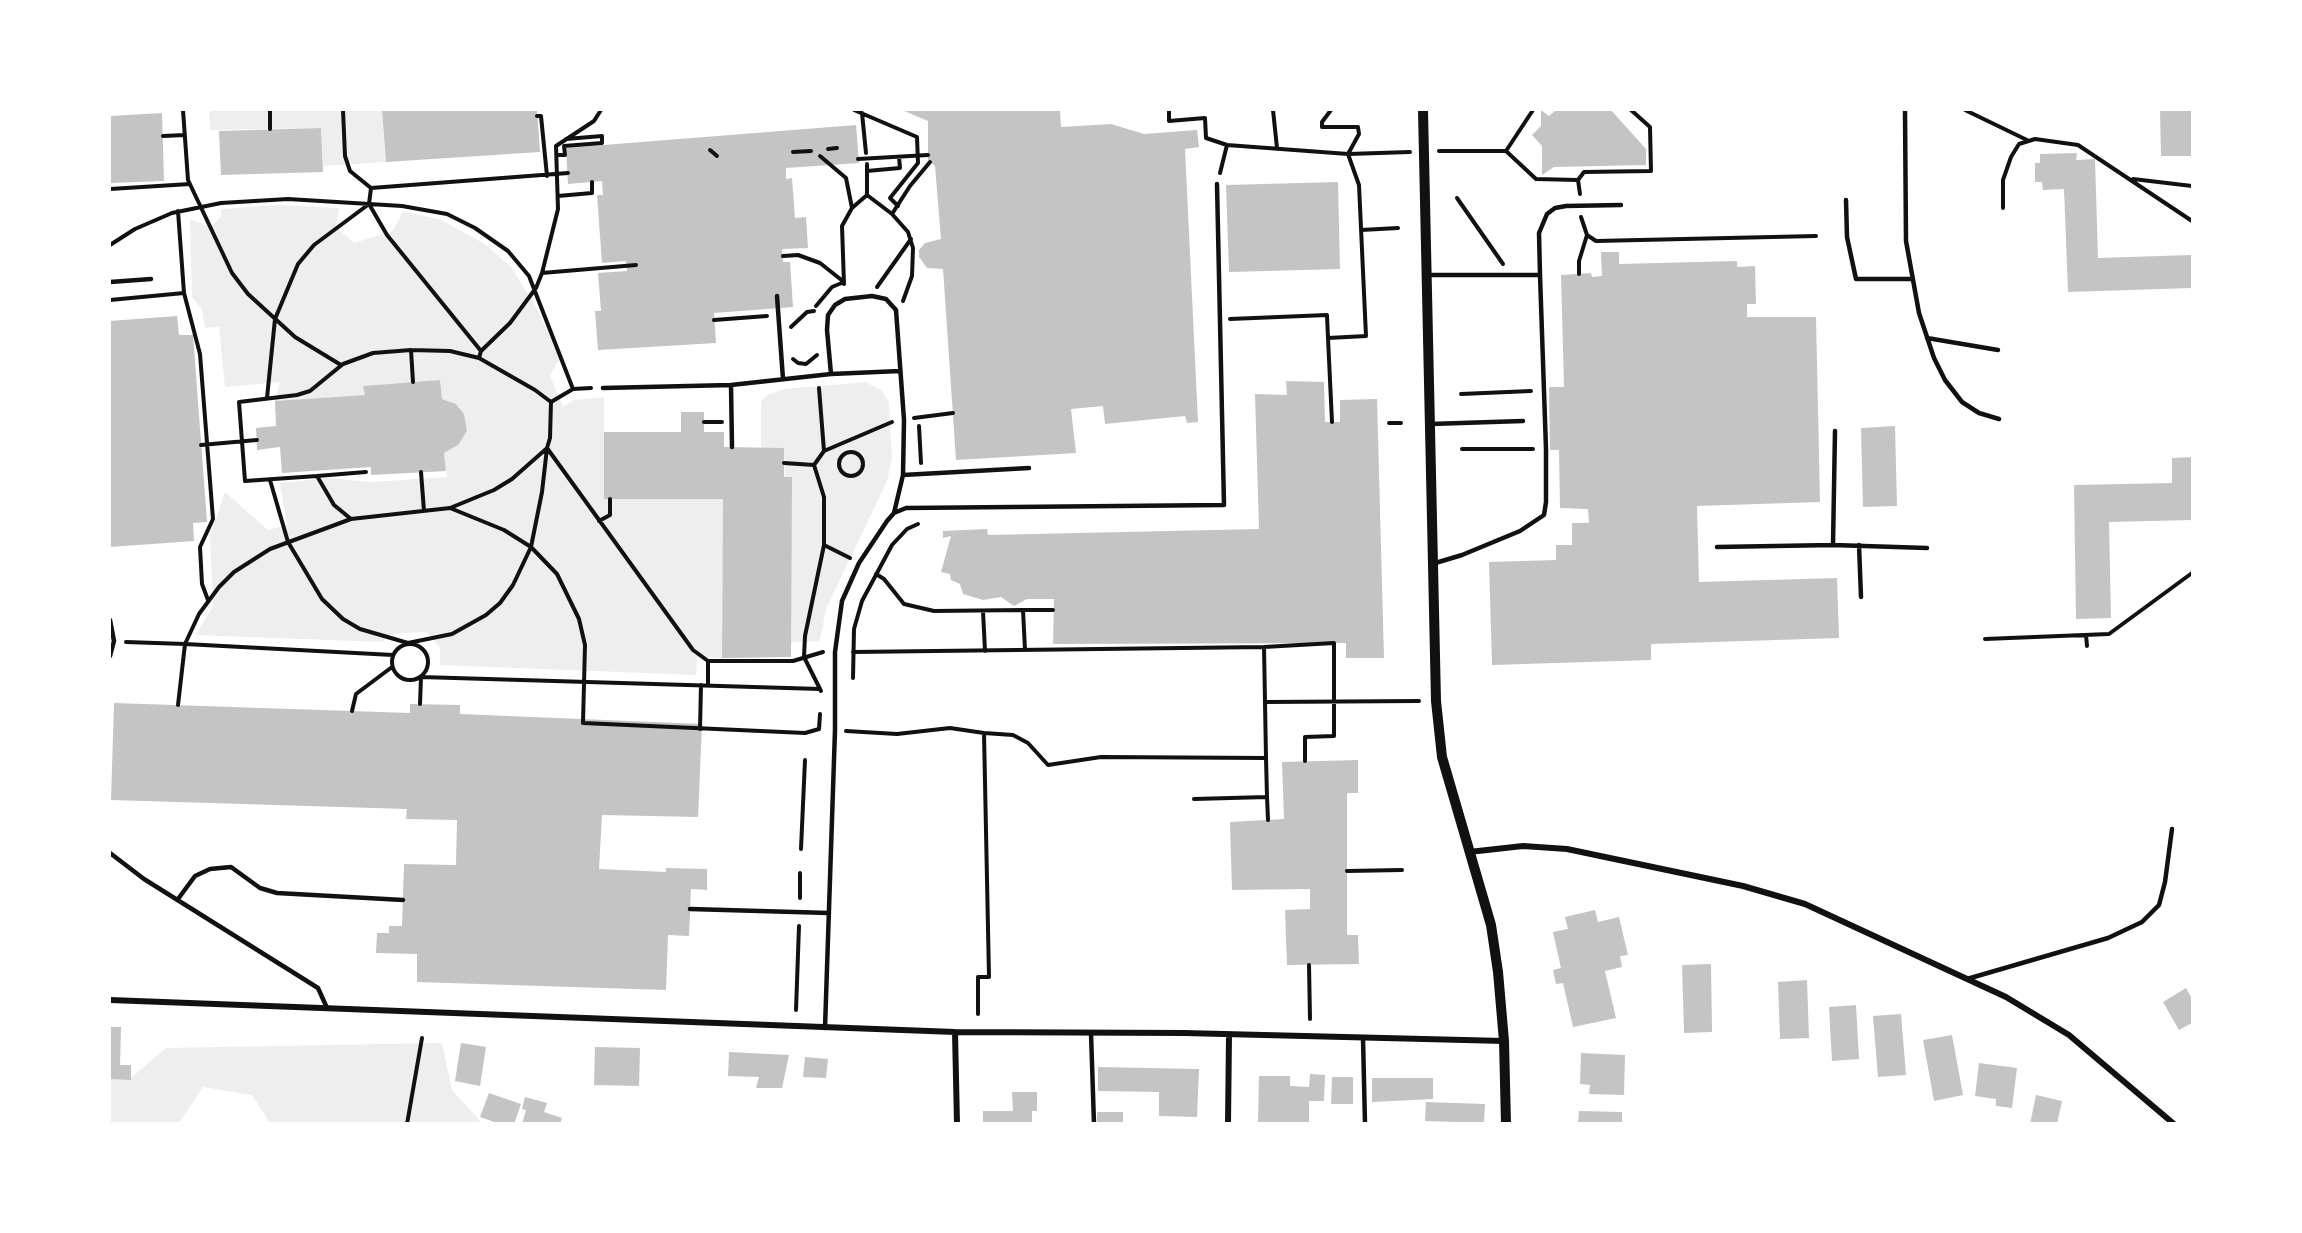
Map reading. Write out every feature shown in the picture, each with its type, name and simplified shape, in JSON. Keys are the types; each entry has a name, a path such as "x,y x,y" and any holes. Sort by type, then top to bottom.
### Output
{"street":[{"path":"1423,110 1436,701 1442,757 1491,925 1504,1041 1506,1124"},
{"path":"1469,852 1523,846 1567,849 1743,886 1805,904 2006,997 2069,1035 2174,1124"},
{"path":"110,1000 955,1032 1504,1041"},
{"path":"955,1032 957,1124"},
{"path":"1228,1124 1229,1035"}],"lane":[{"path":"1905,110 1906,241 1918,313 1945,380 1962,402 1979,413 1999,419"},
{"path":"894,513 924,506 1224,505 1217,184"},
{"path":"1846,200 1847,237 1856,279 1912,279"},
{"path":"1432,564 1465,554 1520,531 1544,515 1546,449 1539,233 1547,214 1555,208 1621,205"},
{"path":"1426,275 1540,275"},
{"path":"110,282 151,279"},
{"path":"777,296 783,379"},
{"path":"825,1028 837,626 843,601 859,563 894,513 903,475 904,420 896,310 886,299 872,296 844,299 835,304 828,315 831,374"},
{"path":"1927,338 1998,350"},
{"path":"603,388 731,385 818,375 900,371"},
{"path":"731,385 732,447"},
{"path":"1430,424 1523,421"},
{"path":"1833,545 1835,431"},
{"path":"903,475 1029,468"},
{"path":"1859,544 1861,597"},
{"path":"1717,547 1859,544 1927,548"},
{"path":"110,620 114,641 110,656"},
{"path":"1968,979 2108,938 2142,922 2158,905 2165,882 2172,829"},
{"path":"110,853 144,879 318,988 327,1008"},
{"path":"178,899 195,876 210,869 231,867 260,888 277,893 403,900"},
{"path":"690,909 829,913"},
{"path":"1091,1033 1094,1124"},
{"path":"1363,1038 1365,1124"}],"path":[{"path":"183,110 190,184 232,273 248,294 295,337 341,365"},
{"path":"270,110 270,129"},
{"path":"343,110 345,156 350,171 371,188 566,174"},
{"path":"479,358 481,351 510,323 536,288 542,273 558,209 556,146 594,121 601,110"},
{"path":"854,110 917,137 918,163 890,198 898,206"},
{"path":"1169,110 1169,121 1205,118 1206,138"},
{"path":"1273,110 1276,148"},
{"path":"1328,338 1366,336 1359,185 1348,154 1359,134 1358,127 1322,127 1322,122 1331,110"},
{"path":"1506,151 1533,110"},
{"path":"1580,194 1578,180 1584,172 1651,171 1650,127 1632,110"},
{"path":"1965,110 2028,140 2078,145 2132,179 2145,191 2193,220"},
{"path":"862,113 866,153"},
{"path":"537,116 541,116 547,176"},
{"path":"163,136 185,135"},
{"path":"557,155 565,155 564,146 602,143 602,136 564,139"},
{"path":"1198,139 1206,138 1227,145 1348,154 1375,153"},
{"path":"2003,208 2006,168 2019,144 2028,140"},
{"path":"1217,184 1227,145"},
{"path":"828,149 837,148"},
{"path":"710,150 717,156"},
{"path":"1482,150 1506,151 1536,179 1578,180"},
{"path":"793,152 811,151"},
{"path":"858,159 928,155"},
{"path":"820,156 846,178 852,208"},
{"path":"867,171 900,168 899,157"},
{"path":"892,214 910,186 930,162"},
{"path":"844,299 842,226 852,208 867,195 867,164"},
{"path":"2132,179 2193,186"},
{"path":"558,196 592,193 592,182"},
{"path":"110,189 190,184"},
{"path":"371,188 369,204 387,235 481,351"},
{"path":"867,195 892,214 912,238 912,276 906,296 896,310"},
{"path":"1457,198 1510,275"},
{"path":"110,244 154,220 200,205 288,199 369,204 447,214 508,251 536,288 573,389"},
{"path":"267,398 275,319 298,264 314,245 369,204"},
{"path":"1579,274 1579,261 1587,235 1581,216"},
{"path":"1361,230 1398,228"},
{"path":"1587,235 1596,241 1816,236"},
{"path":"872,296 912,238"},
{"path":"783,256 798,255 820,263 844,282"},
{"path":"542,273 636,265"},
{"path":"815,322 814,311 819,299 832,287 844,282"},
{"path":"184,293 200,354 204,445 213,519 200,547 202,584 208,600"},
{"path":"786,332 807,312 814,311"},
{"path":"1221,319 1327,315 1332,422"},
{"path":"714,320 770,316"},
{"path":"791,350 798,363 806,363 817,354 817,344"},
{"path":"366,472 245,481 239,402 310,391 341,365 373,353 411,350 450,351 479,358 535,390 551,402"},
{"path":"411,350 413,382"},
{"path":"818,375 824,451"},
{"path":"551,402 573,389 603,388"},
{"path":"1461,394 1544,390"},
{"path":"551,402 550,438 531,547 513,585 500,603 486,615 452,634 400,646 393,655 392,667 397,675 406,680 421,677 584,684 821,689"},
{"path":"814,465 824,451 841,443 904,420 953,413"},
{"path":"1389,423 1401,423"},
{"path":"204,445 257,440"},
{"path":"841,443 846,453"},
{"path":"178,705 185,644 208,600 234,572 270,549 351,519 450,508 494,490 525,468 547,448"},
{"path":"547,448 693,650 708,661 755,659 793,661 824,652"},
{"path":"1462,450 1546,449"},
{"path":"853,452 862,458 863,468 858,475 850,477 840,469 840,459 846,453 853,452"},
{"path":"783,463 814,465"},
{"path":"814,465 825,497 824,545 805,636 804,657 821,689 821,699"},
{"path":"421,472 424,512"},
{"path":"317,476 334,505 351,519"},
{"path":"270,480 288,542 311,584 343,619 360,629 417,645 427,654 428,669 421,677 420,704"},
{"path":"599,521 610,515 610,499"},
{"path":"450,508 504,530 531,547 557,574 574,607 585,645 583,723 805,733 819,729 820,709"},
{"path":"853,678 854,629 862,601 892,545 907,529 918,524"},
{"path":"824,545 853,559"},
{"path":"1985,639 2109,634 2193,573"},
{"path":"876,574 884,579 904,604 934,611 1053,610"},
{"path":"1023,610 1025,650"},
{"path":"983,611 985,651"},
{"path":"2086,635 2088,646"},
{"path":"114,641 393,655"},
{"path":"853,652 1335,643 1334,736 1305,737 1305,761"},
{"path":"1264,646 1268,820"},
{"path":"708,661 708,685"},
{"path":"352,711 356,694 392,667"},
{"path":"700,729 701,685"},
{"path":"1265,702 1419,701"},
{"path":"846,731 897,734 950,728 1013,735 1028,743 1048,765 1101,757 1266,758"},
{"path":"978,1014 978,977 989,977 984,733"},
{"path":"801,849 805,760"},
{"path":"1194,799 1267,797"},
{"path":"1347,871 1402,870"},
{"path":"800,873 800,898"},
{"path":"795,1010 799,926"},
{"path":"1309,965 1310,1019"},
{"path":"407,1124 422,1038"}],"shaded area":[{"path":"214,110 382,110 386,162 323,166 321,128 210,130 209,112"},
{"path":"278,205 339,208 336,227 354,243 393,231 403,211 441,220 485,244 511,267 539,312 559,359 550,376 563,407 574,400 604,397 604,499 723,499 722,658 697,657 696,675 440,665 440,648 427,632 400,633 385,637 383,642 196,635 213,606 210,535 225,492 268,530 287,525 280,483 328,478 372,482 447,477 444,453 458,445 467,431 464,414 456,404 442,399 440,380 364,386 365,395 275,401 280,382 225,387 219,327 205,328 202,310 192,297 190,219 205,225 214,224 221,217 221,209"},
{"path":"865,382 881,390 889,402 892,457 887,481 826,609 820,641 791,642 784,448 761,448 761,401 768,395 784,389"},
{"path":"442,1043 452,1090 482,1123 270,1123 252,1095 203,1087 179,1123 110,1124 110,1075 132,1077 166,1048"}],"building":[{"path":"382,110 537,110 540,152 386,162"},
{"path":"902,110 1060,110 1061,127 1111,124 1144,134 1197,130 1199,147 1185,149 1198,422 1187,423 1185,416 1105,424 1103,406 1071,409 1076,453 956,460 943,269 927,268 919,257 919,250 925,243 941,239 935,166 928,160 928,121"},
{"path":"1541,110 1549,116 1556,110 1611,110 1646,149 1646,165 1554,167 1542,175 1542,146 1532,135 1541,126"},
{"path":"2160,110 2192,110 2192,156 2161,156"},
{"path":"162,113 164,181 110,183 110,116"},
{"path":"856,125 859,163 786,168 786,179 792,178 795,218 806,217 808,248 782,249 783,262 790,262 793,307 714,313 716,343 598,350 595,311 601,311 598,273 627,271 626,261 602,263 597,195 603,195 602,181 568,184 566,148"},
{"path":"321,128 323,172 221,175 219,131"},
{"path":"2077,153 2076,160 2095,159 2098,258 2192,255 2192,288 2068,292 2064,189 2043,190 2042,182 2035,182 2035,163 2040,163 2040,154"},
{"path":"1338,182 1340,269 1229,272 1226,185"},
{"path":"1601,252 1619,252 1619,264 1737,261 1737,267 1755,266 1756,304 1747,304 1747,317 1816,317 1820,502 1697,506 1699,582 1837,578 1839,638 1651,644 1651,660 1492,665 1489,562 1556,560 1556,545 1572,545 1572,523 1589,523 1588,509 1560,508 1559,450 1550,450 1549,387 1564,387 1561,275 1591,273 1592,277 1602,276"},
{"path":"177,316 179,335 193,335 207,522 193,523 194,541 110,547 110,321"},
{"path":"440,380 442,399 456,404 464,414 467,431 458,445 444,453 446,471 371,475 371,467 282,473 280,447 257,450 256,428 276,426 275,401 365,395 363,386"},
{"path":"1286,381 1324,382 1325,422 1340,422 1340,400 1377,399 1384,658 1346,658 1346,643 1053,644 1054,599 1027,599 1014,606 1001,597 983,600 963,594 960,584 951,580 950,574 941,572 951,536 943,538 943,531 987,529 988,535 1259,529 1255,394 1287,395"},
{"path":"681,412 704,412 704,432 724,432 724,447 784,448 784,477 792,477 791,657 722,658 723,499 604,499 604,432 681,432"},
{"path":"1895,426 1897,506 1863,507 1861,428"},
{"path":"2192,457 2192,520 2109,522 2111,618 2076,619 2074,485 2172,483 2172,458"},
{"path":"114,703 410,713 410,704 460,705 460,714 702,724 698,817 602,815 599,869 666,872 666,868 707,869 707,890 691,889 689,936 668,935 666,990 417,982 417,954 376,953 377,933 389,933 389,926 402,926 404,864 456,865 457,820 406,819 407,809 111,800"},
{"path":"1358,760 1358,793 1347,793 1347,935 1358,935 1359,964 1287,965 1285,910 1310,909 1310,889 1232,890 1230,822 1284,819 1282,762"},
{"path":"1595,910 1598,922 1619,917 1628,955 1620,956 1622,967 1605,971 1616,1018 1573,1027 1563,983 1556,984 1553,970 1561,968 1553,932 1568,929 1565,917"},
{"path":"1711,964 1712,1032 1684,1033 1682,965"},
{"path":"1807,980 1809,1038 1780,1039 1778,982"},
{"path":"2186,988 2192,999 2192,1023 2179,1030 2163,1002"},
{"path":"1856,1005 1859,1059 1832,1061 1829,1007"},
{"path":"1901,1014 1906,1075 1878,1077 1873,1016"},
{"path":"110,1027 121,1027 120,1065 131,1065 131,1080 110,1079"},
{"path":"1952,1035 1963,1095 1934,1101 1923,1040"},
{"path":"461,1043 486,1047 480,1086 455,1081"},
{"path":"595,1047 640,1048 639,1086 594,1085"},
{"path":"729,1052 789,1055 782,1088 756,1088 759,1077 728,1076"},
{"path":"1581,1053 1625,1055 1624,1095 1589,1094 1590,1085 1580,1084"},
{"path":"805,1057 828,1059 826,1078 803,1077"},
{"path":"1979,1063 2017,1068 2012,1108 1996,1106 1996,1099 1975,1096"},
{"path":"1098,1067 1199,1069 1197,1117 1159,1116 1159,1092 1098,1091"},
{"path":"1310,1074 1325,1075 1324,1101 1309,1101 1309,1124 1258,1123 1259,1076 1290,1076 1290,1086 1309,1087"},
{"path":"1332,1077 1353,1077 1353,1104 1331,1104"},
{"path":"1372,1078 1433,1078 1433,1099 1372,1102"},
{"path":"1012,1092 1037,1092 1037,1111 1032,1111 1032,1124 983,1124 983,1111 1013,1111"},
{"path":"489,1093 521,1104 514,1124 500,1124 480,1117"},
{"path":"2036,1095 2062,1101 2057,1124 2030,1124"},
{"path":"525,1097 547,1103 544,1112 562,1118 560,1124 522,1124 526,1110 522,1109"},
{"path":"1426,1102 1485,1104 1484,1123 1425,1121"},
{"path":"1579,1111 1622,1112 1622,1124 1578,1124"},
{"path":"1097,1112 1123,1112 1123,1124 1097,1124"}]}
